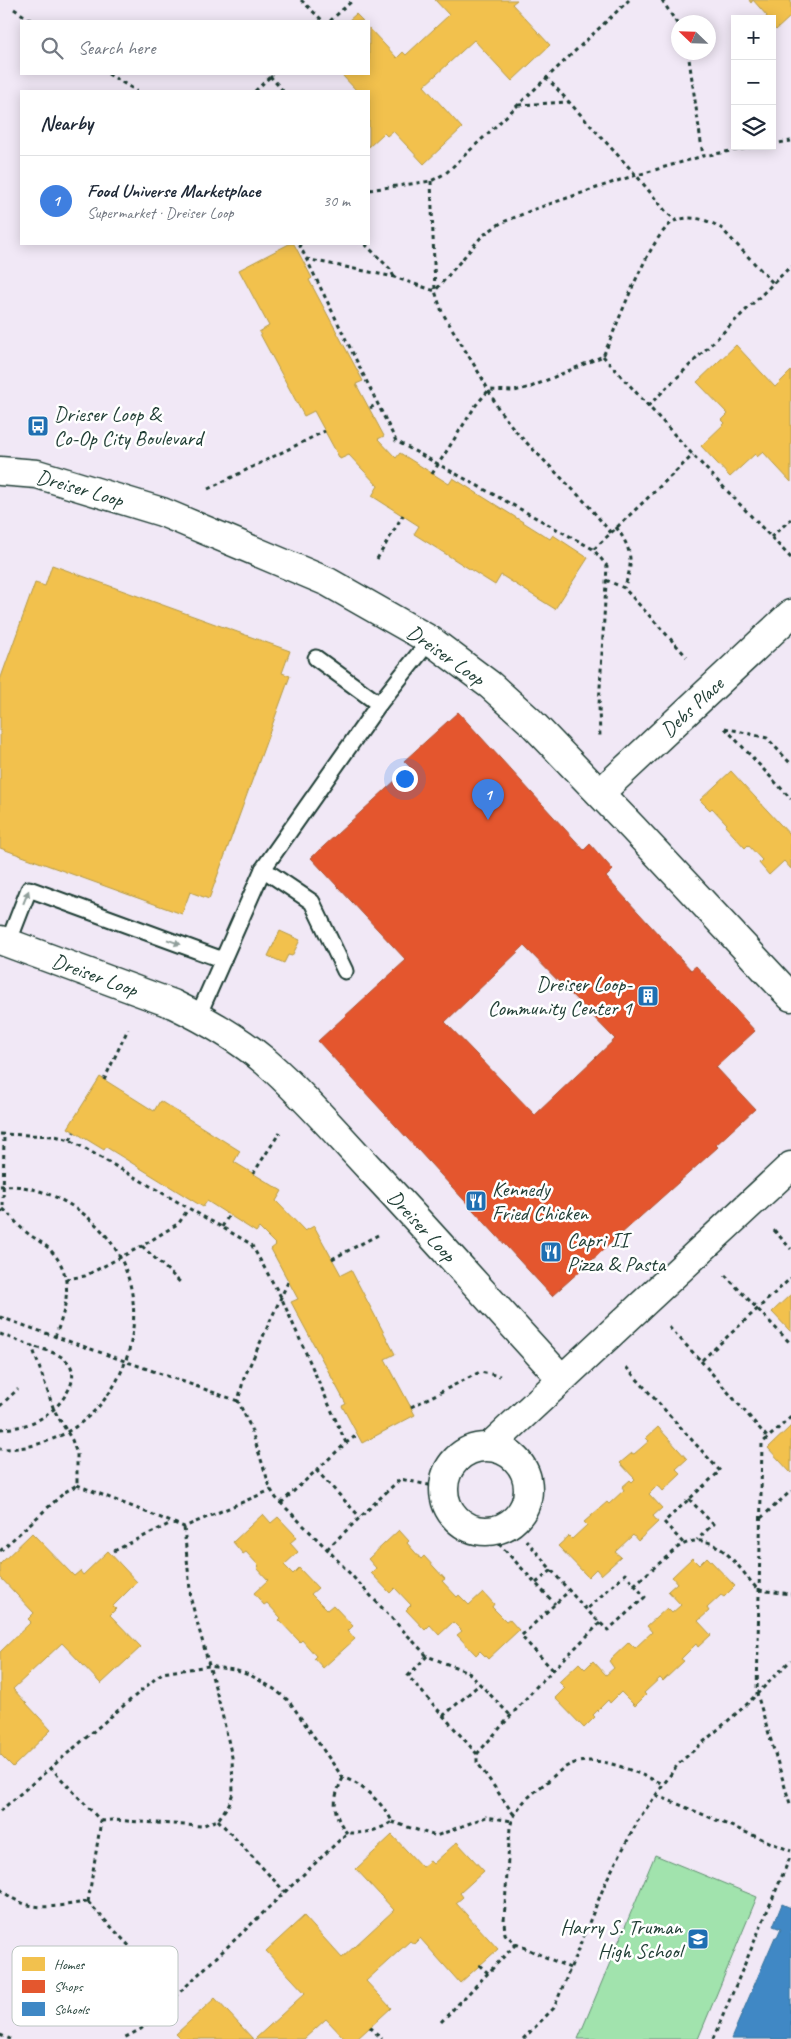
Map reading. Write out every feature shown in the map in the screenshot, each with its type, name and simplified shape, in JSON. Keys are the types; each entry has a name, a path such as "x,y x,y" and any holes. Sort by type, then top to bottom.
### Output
{"street":[{"name":"Dreiser Loop","path":"0,471 37,474 162,512 328,582 430,640 497,691 530,721 791,996"},
{"name":"Debs Place","path":"600,793 789,618"},
{"name":"Dreiser Loop","path":"4,941 145,993 198,1016 235,1038 266,1062 414,1216 562,1379"},
{"path":"490,1446 791,1166"},
{"path":"490,1446 503,1450 515,1458 524,1469 528,1482 528,1497 524,1510 514,1521 502,1529 488,1532 474,1530 461,1524 445,1502 443,1488 446,1474 453,1462 463,1453 476,1447 490,1446"}],"lane":[{"path":"198,1016 263,869 379,704 430,640"},
{"path":"316,658 379,704"},
{"path":"263,869 312,902 345,971"},
{"path":"4,941 29,889 222,960"}],"path":[{"path":"302,0 322,20"},
{"path":"331,20 353,0"},
{"path":"370,190 431,181 446,173 628,0"},
{"path":"662,0 672,15"},
{"path":"14,10 30,20"},
{"path":"689,60 703,156"},
{"path":"110,75 135,90"},
{"path":"256,90 271,75 282,90"},
{"path":"546,77 636,175 667,213 676,220"},
{"path":"518,105 569,102"},
{"path":"776,143 791,141"},
{"path":"435,291 482,236 492,228 534,209 636,175 703,156 737,150"},
{"path":"431,181 435,291 442,312 499,410 518,434 587,504 611,533"},
{"path":"489,390 514,391 531,387 603,356 650,251 667,228 676,220 698,218 710,221 720,228 773,283"},
{"path":"299,245 396,441 593,549 606,566 599,705 600,738"},
{"path":"366,245 390,269 394,277"},
{"path":"306,259 394,277 435,291"},
{"path":"648,406 791,266"},
{"path":"603,356 693,455 791,558"},
{"path":"432,474 476,405 489,390"},
{"path":"370,408 378,404"},
{"path":"208,489 325,430"},
{"path":"593,549 693,455"},
{"path":"377,560 403,515"},
{"path":"771,537 791,518"},
{"path":"616,527 629,550 631,570 624,588"},
{"path":"606,580 624,588 687,657"},
{"path":"791,764 767,738 725,728 791,798"},
{"path":"104,1080 128,1029"},
{"path":"70,1140 74,1132"},
{"path":"253,1174 280,1132"},
{"path":"54,1337 64,1314 67,1296 66,1280 60,1263 53,1253 27,1233 4,1209 2,1134 55,1136 70,1140 251,1244 281,1297 346,1443"},
{"path":"0,1449 25,1447 46,1442 67,1432 86,1419 102,1403 116,1384 126,1363 132,1342 134,1320 129,1278 110,1240 96,1224 81,1211 63,1200 44,1192 24,1187 2,1186"},
{"path":"66,1280 85,1276 142,1246 179,1223 188,1208"},
{"path":"0,1212 4,1209"},
{"path":"222,1227 229,1215"},
{"path":"774,1230 791,1249"},
{"path":"332,1259 378,1235"},
{"path":"142,1246 181,1283"},
{"path":"725,1275 791,1344"},
{"path":"701,1361 791,1278"},
{"path":"288,1282 244,1378 238,1401 250,1426 271,1490 281,1503 327,1549 427,1656 468,1672 511,1716"},
{"path":"0,1317 238,1401"},
{"path":"669,1327 768,1438"},
{"path":"0,1334 59,1355 70,1365 73,1372 72,1382 54,1410 39,1420 24,1426 0,1429"},
{"path":"32,1346 54,1410 77,1454 78,1485"},
{"path":"626,1367 720,1471 664,1522 684,1544"},
{"path":"410,1407 480,1372 500,1376"},
{"path":"0,1406 18,1389"},
{"path":"791,1417 762,1443 757,1694 791,1807"},
{"path":"281,1503 346,1443 358,1435"},
{"path":"316,1470 360,1517"},
{"path":"327,1549 400,1479 443,1488"},
{"path":"0,1551 64,1492 78,1485 184,1527 271,1490"},
{"path":"760,1518 791,1491"},
{"path":"688,1499 713,1524 697,1540"},
{"path":"114,1551 172,1523"},
{"path":"101,1821 112,1820 192,1827 201,1826 218,1820 229,1804 233,1793 232,1757 191,1600 184,1527"},
{"path":"488,1532 555,1604"},
{"path":"526,1540 587,1609 608,1630 645,1597 625,1574 587,1609"},
{"path":"634,1585 684,1544 697,1540 710,1541 724,1550 758,1590 791,1594"},
{"path":"536,1583 552,1570"},
{"path":"553,1670 521,1636 570,1590"},
{"path":"477,1754 553,1670 600,1623"},
{"path":"427,1656 408,1676 477,1754 477,1762 514,1815"},
{"path":"523,2039 554,2008 607,1880 640,1817 656,1794 678,1764 757,1694 791,1660"},
{"path":"0,1811 162,1673 209,1666 234,1670 252,1676 274,1689 289,1701 343,1778 354,1782 385,1809 392,1822 436,1836 486,1817 512,1821"},
{"path":"443,1716 480,1684"},
{"path":"570,1968 516,1944 506,1934 504,1921 514,1815 520,1804 564,1768 580,1762 610,1764 664,1784"},
{"path":"50,1767 101,1821"},
{"path":"343,1778 337,1790 335,1806 338,1822 347,1833"},
{"path":"656,1794 791,1851"},
{"path":"218,1820 285,1892"},
{"path":"88,1902 101,1821"},
{"path":"178,1994 347,1833 377,1831 392,1822"},
{"path":"713,2039 791,1855"},
{"path":"0,1889 16,1901 38,1907 88,1902"},
{"path":"88,1902 129,1946"},
{"path":"441,2022 516,1944"},
{"path":"480,1966 488,1973"},
{"path":"122,2039 144,2026"},
{"path":"370,2027 382,2039"},
{"path":"0,2035 10,2039"}],"green space":[{"path":"655,1855 757,1897 698,2039 578,2039"}],"building: Homes":[{"path":"435,0 517,0 512,4 550,45 512,81 474,40 424,86 462,128 424,164 393,131 387,136 384,133 370,146 370,90 356,90 342,75 370,75 370,29 397,58 403,52 406,55 449,15"},
{"path":"753,0 791,0 791,18 776,30 776,15 766,15"},
{"path":"356,14 362,20 349,20"},
{"path":"287,245 295,245 312,278 309,280 363,381 356,384 384,436 378,439 396,458 400,453 449,484 453,478 550,539 553,535 588,558 555,609 501,575 495,585 414,534 419,526 372,496 378,486 349,455 340,459 314,411 304,416 259,332 269,326 239,270"},
{"path":"736,345 775,387 791,371 791,482 763,452 757,457 755,454 730,477 701,446 725,423 722,420 728,414 697,382"},
{"path":"52,565 290,651 282,673 290,676 209,899 190,892 182,914 0,848 0,680 35,583 45,586"},
{"path":"731,771 791,836 791,869 784,861 769,875 759,863 762,860 748,845 745,848 712,808 710,810 700,800"},
{"path":"280,931 300,940 292,956 288,955 284,963 268,956"},
{"path":"100,1077 154,1111 160,1101 240,1151 234,1162 282,1191 276,1201 305,1231 314,1226 341,1275 351,1270 395,1354 385,1359 415,1415 362,1443 342,1406 346,1404 291,1302 298,1299 271,1249 276,1245 259,1228 256,1232 207,1201 203,1207 106,1147 104,1150 68,1128"},
{"path":"791,1294 791,1332 772,1312"},
{"path":"791,1426 791,1473 768,1448"},
{"path":"658,1427 687,1459 676,1469 681,1474 663,1491 658,1485 649,1494 662,1508 653,1516 658,1522 638,1541 633,1535 615,1552 621,1557 601,1575 596,1569 588,1577 558,1546 569,1536 572,1539 587,1525 584,1522 607,1502 609,1504 624,1490 622,1487 630,1480 632,1482 635,1479 620,1463 649,1441 646,1438"},
{"path":"263,1514 271,1523 278,1517 297,1537 290,1543 298,1552 284,1565 293,1574 299,1568 318,1588 311,1594 327,1610 333,1605 353,1626 348,1631 355,1639 323,1668 314,1658 316,1656 302,1640 300,1642 279,1620 281,1618 267,1603 264,1605 254,1593 268,1580 257,1568 259,1566 246,1552 243,1554 233,1542"},
{"path":"399,1530 421,1559 424,1556 445,1579 442,1581 457,1597 459,1595 469,1605 483,1592 494,1604 492,1607 506,1621 509,1619 519,1630 488,1659 480,1651 476,1655 457,1635 462,1631 453,1622 439,1635 430,1625 425,1630 406,1610 411,1605 395,1588 390,1593 371,1573 376,1568 368,1559"},
{"path":"32,1533 74,1576 80,1571 83,1575 108,1551 137,1582 113,1606 116,1609 110,1615 141,1647 101,1684 62,1643 13,1689 51,1730 13,1767 0,1754 0,1652 31,1622 28,1619 34,1613 0,1577 0,1564"},
{"path":"707,1557 735,1586 724,1597 721,1595 707,1608 709,1611 698,1621 711,1635 698,1647 696,1644 681,1659 684,1661 663,1681 660,1678 644,1693 646,1695 635,1706 621,1692 610,1703 608,1700 593,1715 595,1717 584,1728 555,1698 565,1688 559,1682 579,1663 585,1669 593,1661 606,1675 614,1668 609,1661 629,1642 635,1648 652,1632 647,1626 667,1608 672,1613 681,1605 668,1591 677,1583 672,1577 692,1558 699,1565"},
{"path":"392,1835 422,1867 430,1861 433,1864 457,1842 484,1871 460,1893 463,1897 456,1903 498,1949 460,1983 420,1938 414,1944 410,1941 366,1981 391,2008 357,2039 345,2039 326,2019 304,2039 255,2039 305,1993 266,1951 304,1916 342,1958 394,1910 356,1869"},
{"path":"215,1998 253,2039 181,2039 176,2034"}],"building: Shops":[{"name":"Dreiser Loop- Community Center 1","path":"458,712 584,850 590,844 613,870 606,877 691,970 696,966 755,1031 716,1067 755,1109 716,1145 718,1147 552,1296 318,1041 406,960 311,858 410,767 404,761","holes":["524,946 615,1039 535,1115 445,1022"]}],"building: Schools":[{"path":"782,1904 791,1908 791,2039 731,2039 775,1937 777,1938 781,1929 773,1926"}],"place":[{"name":"Drieser Loop & Co-Op City Boulevard","path":"38,426"},
{"name":"Food Universe Marketplace","path":"488,820"},
{"name":"Dreiser Loop- Community Center 1","path":"648,996"},
{"name":"Kennedy Fried Chicken","path":"476,1201"},
{"name":"Capri II Pizza & Pasta","path":"551,1252"},
{"name":"Harry S. Truman High School","path":"698,1939"}]}
